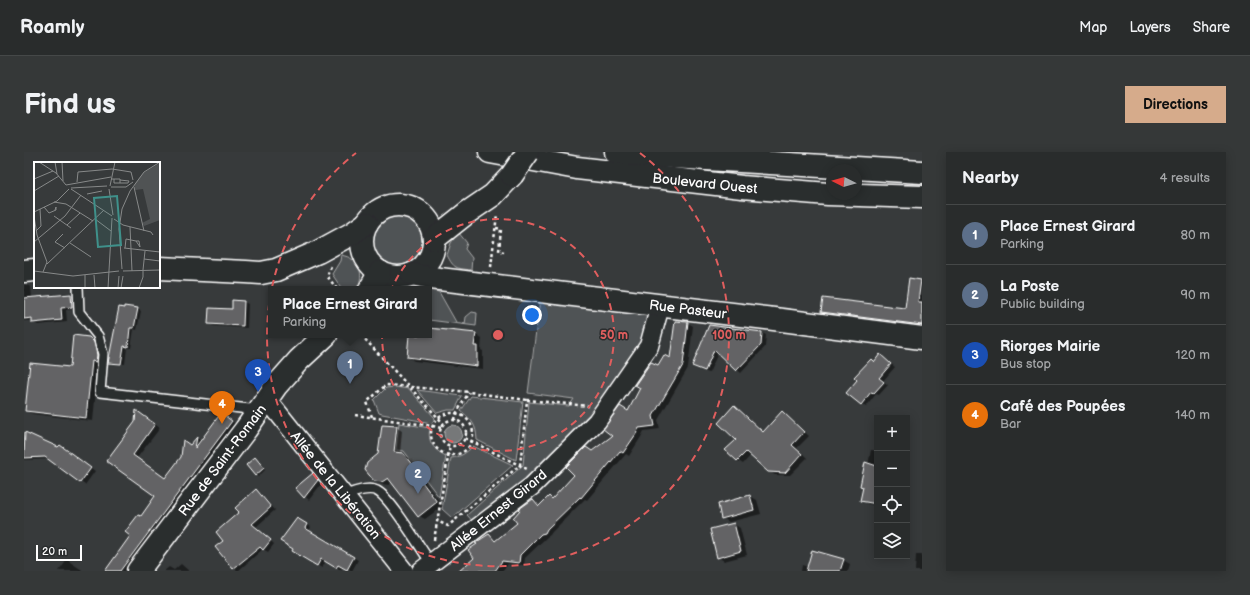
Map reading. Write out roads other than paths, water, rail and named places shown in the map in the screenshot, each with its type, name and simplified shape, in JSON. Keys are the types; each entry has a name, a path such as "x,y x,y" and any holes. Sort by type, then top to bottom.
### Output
{"street":[{"name":"Boulevard Ouest","path":"490,152 577,168 629,175 826,194"},
{"path":"454,281 446,276 442,270 433,246 429,222 424,216 413,208 394,205 381,209 371,217 367,223 362,235 363,248 365,255 373,266 375,281 392,276 399,277 412,274 424,266 433,246 468,212 493,195 506,182 528,152"},
{"name":"Boulevard Ouest","path":"616,152 638,155 922,172"},
{"name":"Boulevard Ouest","path":"862,195 922,197"},
{"path":"861,200 888,205 922,208"},
{"path":"424,216 468,212"},
{"path":"160,268 261,272 283,268 318,252 353,233 367,223"},
{"path":"318,252 338,251 365,255"},
{"path":"24,271 34,270"},
{"name":"Rue Pasteur","path":"412,274 454,281 922,338"},
{"name":"Allée Ernest Girard","path":"426,567 532,486 597,421 649,346 660,306"},
{"name":"Rue de Saint-Romain","path":"138,571 276,386 299,360 323,338"},
{"name":"Allée de la Libération","path":"263,405 344,495 404,571"}],"lane":[{"path":"78,288 79,312 98,336 103,354 100,392 263,405"},
{"path":"344,495 371,489 382,495 393,507 426,567"}],"place":[{"name":"Place Ernest Girard","path":"350,384"},
{"name":"Riorges Mairie","path":"258,392"},
{"name":"Café des Poupées","path":"222,424"},
{"name":"La Poste","path":"418,494"}]}
